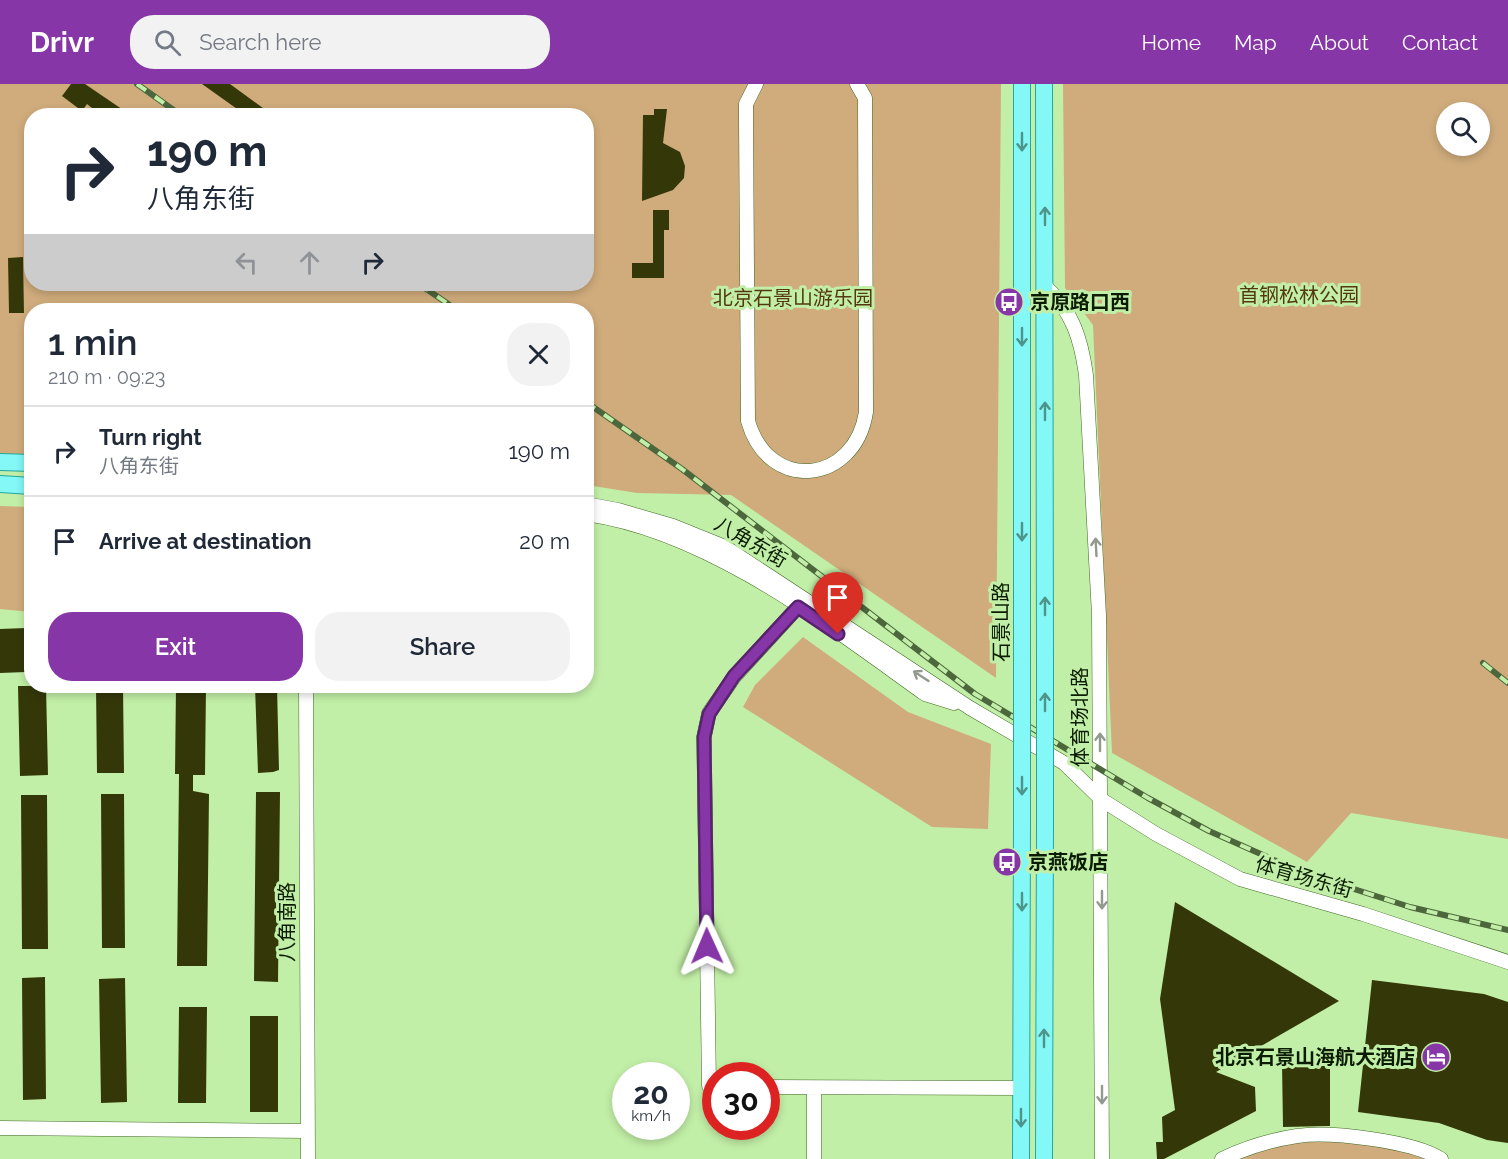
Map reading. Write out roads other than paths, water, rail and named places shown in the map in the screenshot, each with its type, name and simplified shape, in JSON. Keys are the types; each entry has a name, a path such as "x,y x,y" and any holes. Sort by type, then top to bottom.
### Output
{"main road":[{"name":"石景山路","path":"1021,1159 1022,84"},
{"path":"1044,84 1044,1159"},
{"path":"0,462 24,463"},
{"path":"0,473 24,474"},
{"path":"0,484 24,486"}],"street":[{"path":"756,84 746,104 748,421 760,450 774,463 791,470 812,472 829,467 848,454 864,428 866,412 866,91 857,84"},
{"name":"体育场北路","path":"1045,286 1068,315 1080,338 1086,375 1099,615 1102,1159"},
{"name":"八角东街","path":"594,506 673,526 725,547 969,708 1064,763 1101,800"},
{"name":"八角东街","path":"594,516 670,535 725,560 925,694 969,708"},
{"path":"708,1062 704,737 709,714 734,676 798,607"},
{"name":"八角南路","path":"306,693 308,1159"},
{"name":"体育场东街","path":"1101,800 1155,834 1240,879 1363,914 1508,962"},
{"path":"780,1087 1021,1088"},
{"path":"814,1088 814,1159"},
{"path":"0,1128 308,1131"},
{"path":"1222,1159 1240,1150 1299,1136 1399,1143 1428,1150 1441,1159"}],"railway":[{"path":"137,84 171,108"},
{"path":"429,291 447,303"},
{"path":"594,408 682,469 975,694 1148,798 1209,831 1301,872 1410,907 1508,930"},
{"path":"1483,663 1508,683"}],"place":[{"name":"京原路口西","path":"1009,302"},
{"name":"京燕饭店","path":"1007,862"},
{"name":"北京石景山海航大酒店","path":"1436,1057"}],"park label":[{"name":"首钢松林公园","path":"1299,295"},
{"name":"北京石景山游乐园","path":"793,298"}]}
